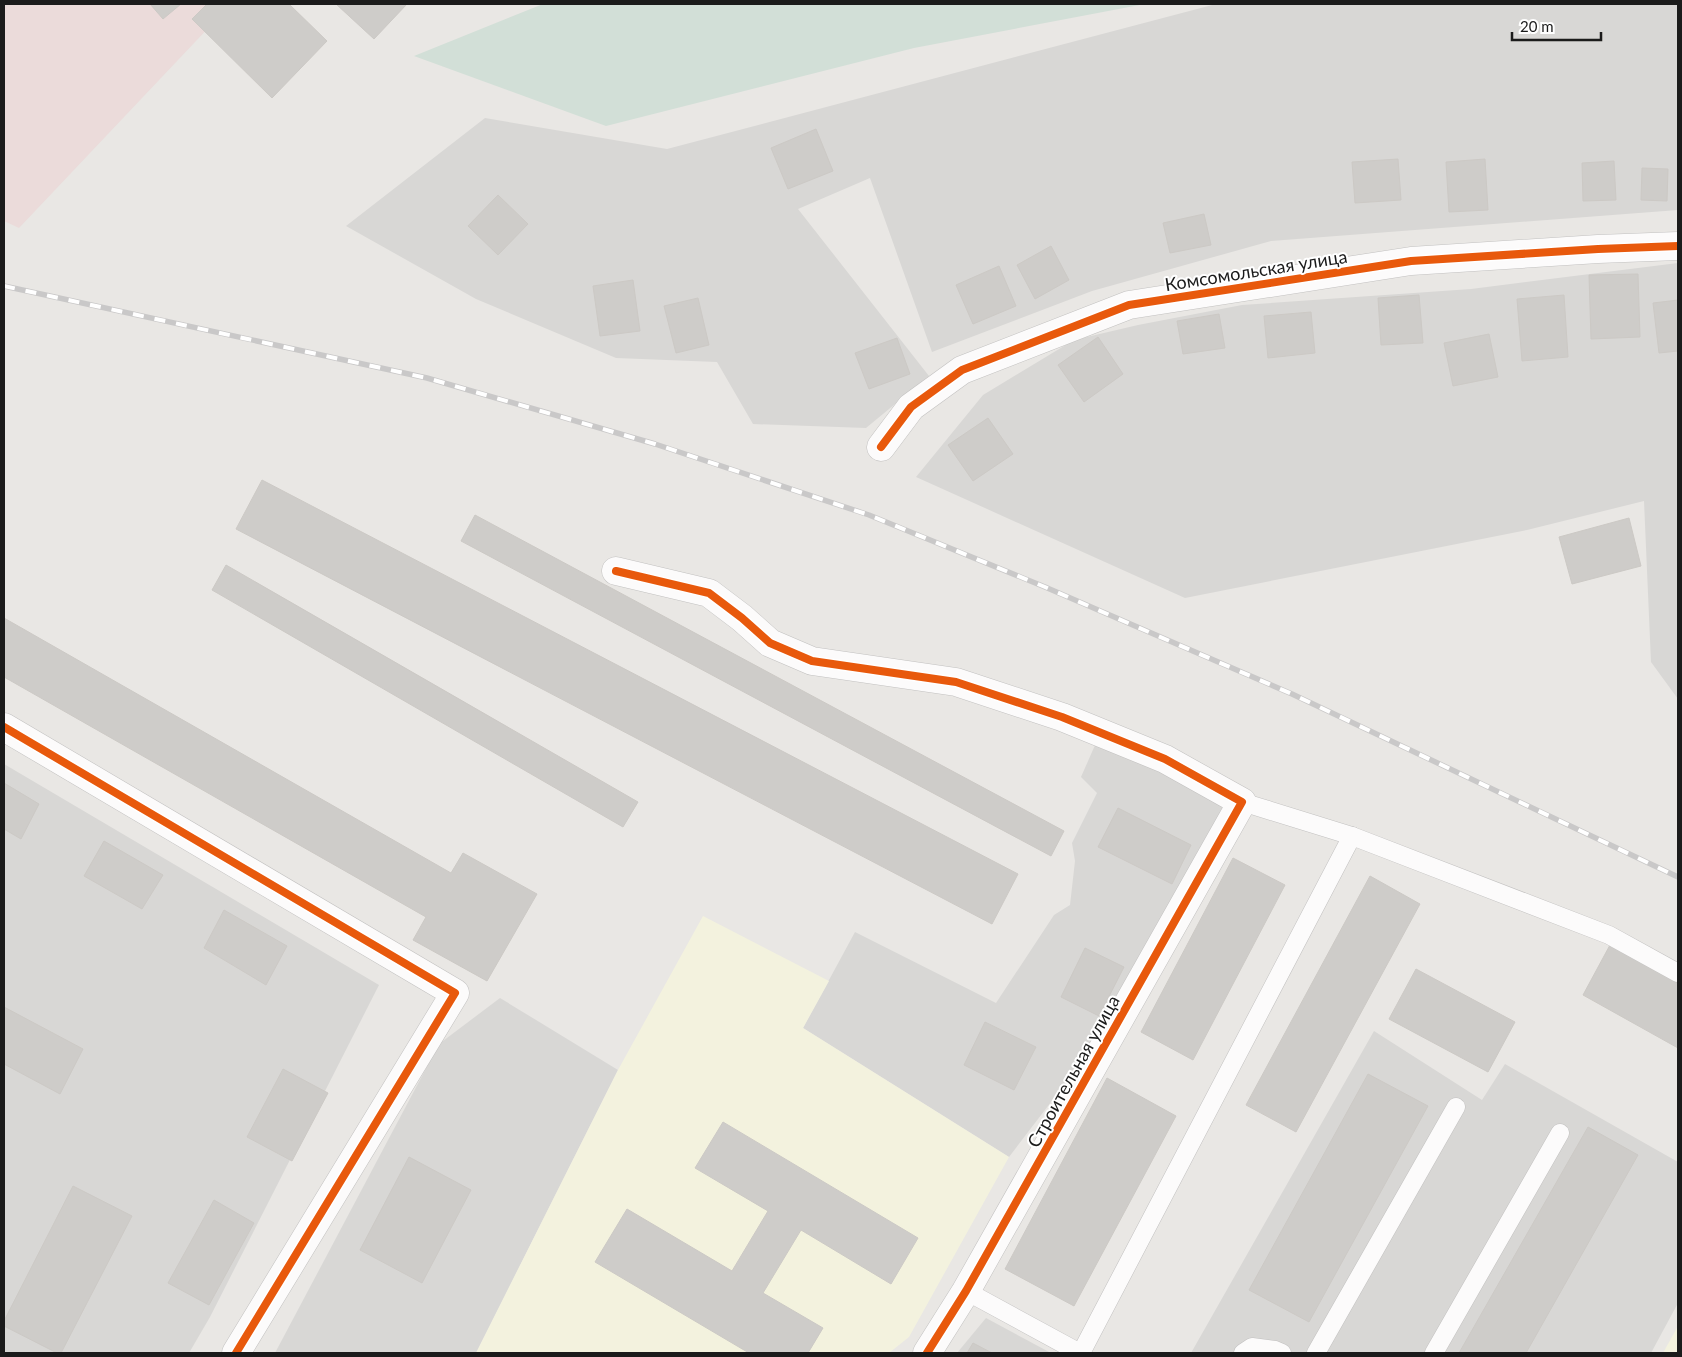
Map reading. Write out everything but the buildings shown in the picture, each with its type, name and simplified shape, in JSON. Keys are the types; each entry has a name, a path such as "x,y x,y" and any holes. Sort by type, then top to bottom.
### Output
{"street":[{"name":"Комсомольская улица","path":"881,447 911,407 962,370 1129,305 1411,260 1598,248 1678,246"},
{"path":"616,571 709,593 742,618 770,643 812,661 956,682 1062,717 1166,759 1242,802"},
{"path":"4,727 455,993 236,1353"},
{"name":"Строительная улица","path":"926,1353 966,1291 1242,802"}],"lane":[{"path":"1242,802 1352,836 1609,935 1678,973"},
{"path":"966,1291 1080,1353 1352,836"},
{"path":"1316,1353 1456,1107"},
{"path":"1434,1353 1560,1133"},
{"path":"1244,1353 1252,1347 1275,1350 1282,1353"}],"shaded area":[{"path":"4,4 231,4 19,228 4,221"},
{"path":"543,4 1145,4 914,48 606,126 414,56"},
{"path":"1216,4 1678,4 1678,210 1271,241 1092,291 932,352 870,178 798,209 929,376 866,428 753,424 717,362 616,358 476,299 346,226 485,118 667,149"},
{"path":"1678,263 1678,699 1651,662 1644,501 1527,530 1185,598 916,477 983,395 1074,340 1138,325 1242,305 1471,289"},
{"path":"1103,727 1231,812 1087,1055 1009,1157 803,1028 855,932 996,1003 1054,915 1070,905 1075,861 1072,843 1097,793 1081,777"},
{"path":"4,764 379,985 210,1317 189,1353 4,1353"},
{"path":"703,916 829,981 803,1028 1009,1157 909,1337 889,1353 476,1353 618,1070"},
{"path":"500,998 618,1070 476,1353 275,1353 439,1044"},
{"path":"1374,1031 1482,1100 1505,1064 1678,1162 1678,1303 1651,1353 1191,1353"},
{"path":"986,1318 1051,1353 957,1353"},
{"path":"1678,1326 1678,1353 1663,1353"}],"railway":[{"path":"4,286 427,378 655,444 869,515 1045,587 1292,694 1678,877"}],"cycle path":[{"path":"881,447 911,407 962,370 1129,305 1411,261 1678,246"},
{"path":"616,571 709,593 742,618 770,643 812,661 956,682 1062,717 1165,759 1242,802 966,1291 927,1353"},
{"path":"4,727 455,993 236,1353"}]}
